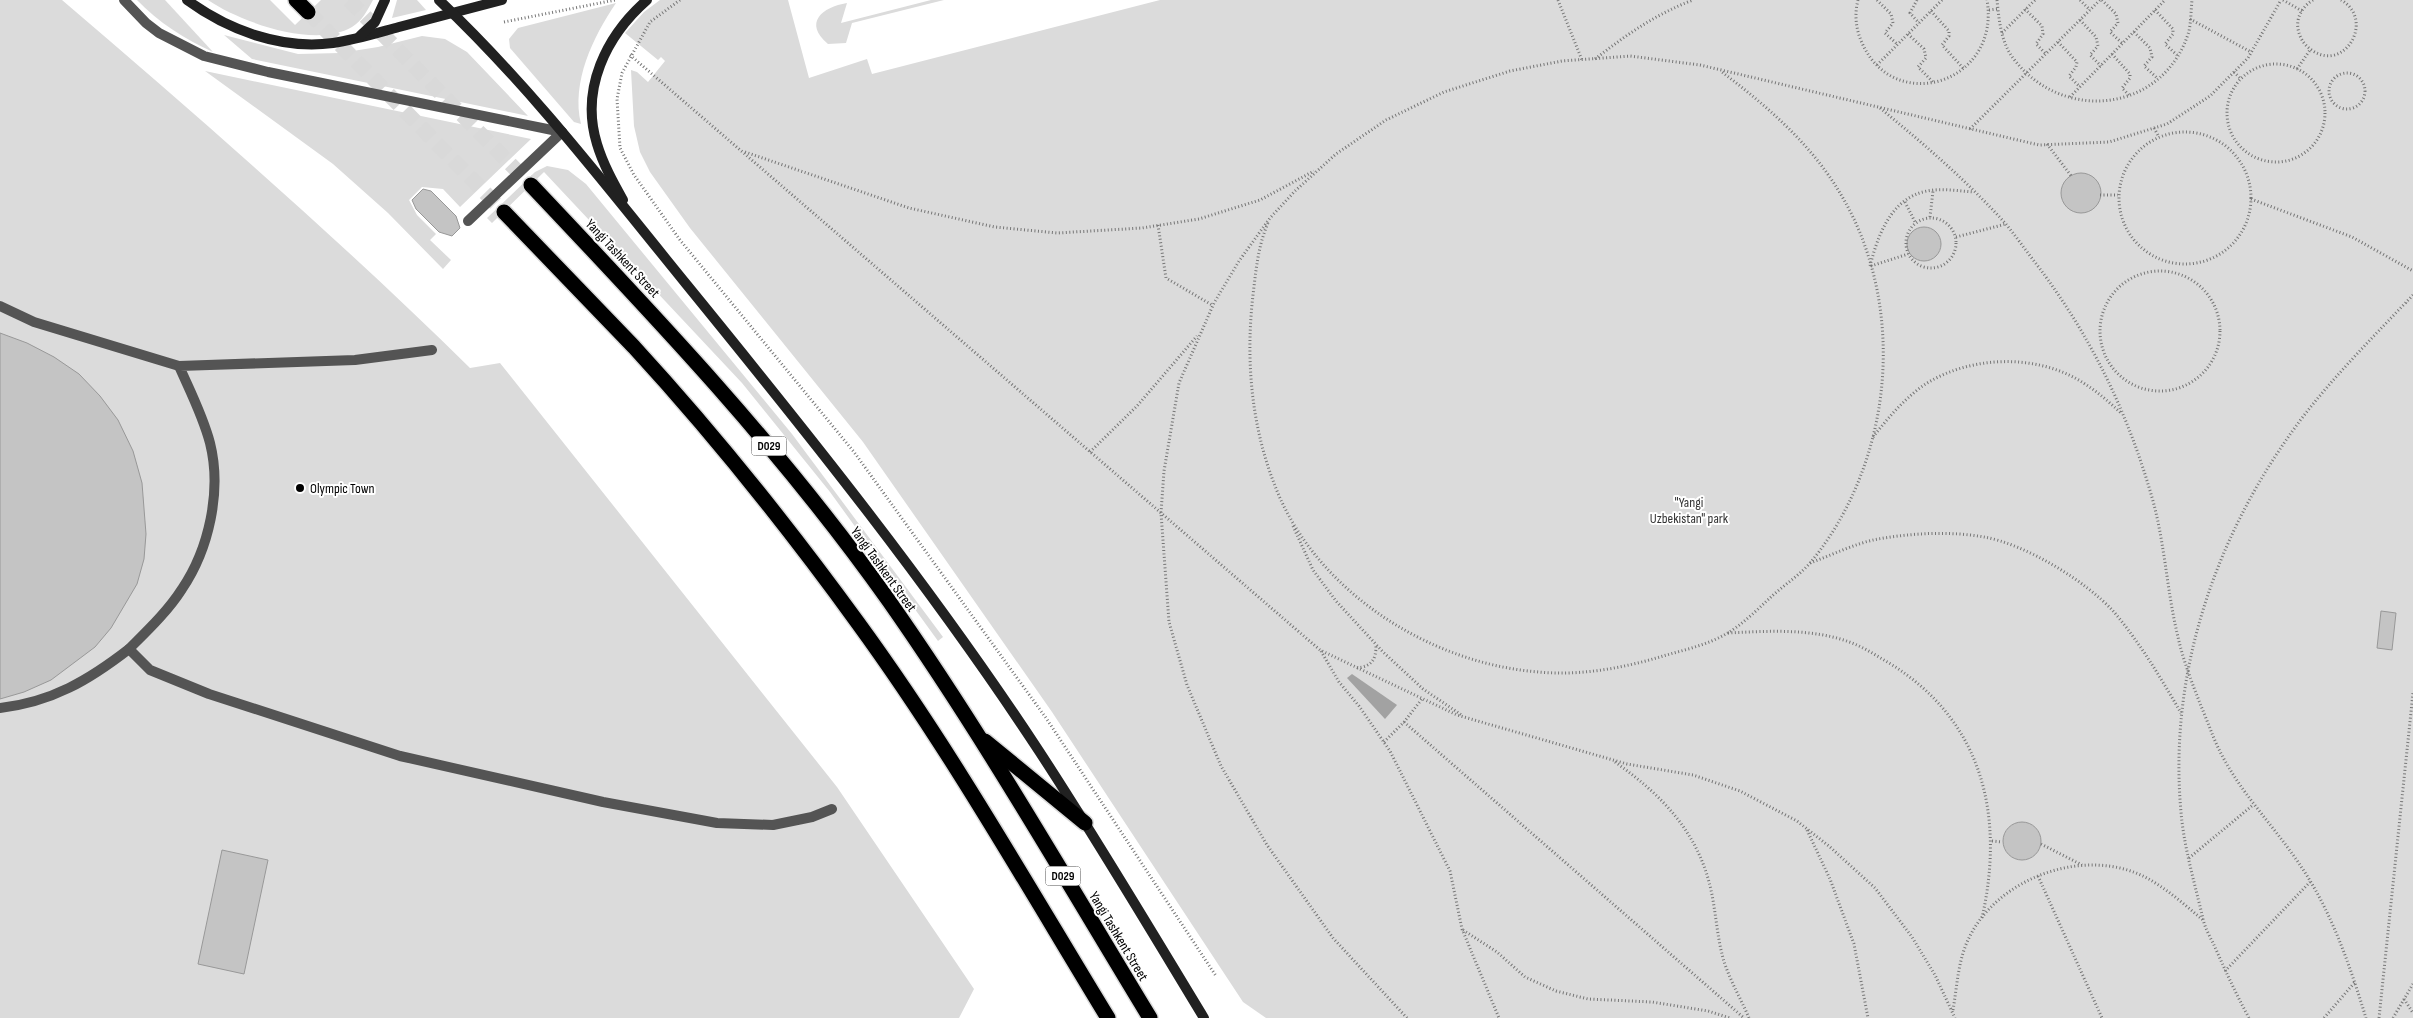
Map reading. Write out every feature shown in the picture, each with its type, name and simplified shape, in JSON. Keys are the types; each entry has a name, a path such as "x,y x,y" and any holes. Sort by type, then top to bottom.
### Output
{"highway":[{"path":"296,0 308,12"},
{"name":"Yangi Tashkent Street","path":"531,185 659,320 772,450 888,600 976,733 1150,1018"},
{"name":"D029","path":"504,212 635,348 818,568 860,625 949,757 1108,1018"},
{"path":"976,733 1085,824"}],"main road":[{"path":"186,0 225,23 265,38 305,44 355,39 502,0"},
{"path":"355,39 375,22 385,0"},
{"path":"439,0 499,60 562,132 804,430 889,541 1039,750 1204,1018"},
{"path":"647,0 620,27 605,50 596,78 592,108 596,143 603,160 624,201 648,238"}],"lane":[{"path":"124,0 146,23 159,33 204,56 268,72 562,132"},
{"path":"468,221 562,132"},
{"path":"0,306 34,322 179,366 355,360 432,350"},
{"path":"0,708 14,707 57,695 95,675 129,649 182,590 199,558 210,524 213,486 211,445 197,405 179,366"},
{"path":"129,649 150,670 209,694 400,756 603,802 726,824 773,825 812,817 832,809"}],"path":[{"path":"504,22 615,0"},
{"path":"680,0 650,22 622,72 617,99 620,148 634,175 680,240 854,452 1046,718 1216,976"},
{"path":"1558,0 1582,60"},
{"path":"1595,60 1631,31 1669,9 1693,0"},
{"path":"1858,0 1856,19 1859,36 1866,52 1877,65 1889,74 1903,80 1933,82 1950,77 1964,68 1975,57 1983,44 1988,29 1989,10 1987,0"},
{"path":"1877,0 1892,14 1893,23 1885,32 1897,44"},
{"path":"1917,0 1910,13 1919,23"},
{"path":"1877,65 1941,0"},
{"path":"1997,0 2002,32 2012,57 2033,80 2060,96 2090,102 2120,99 2151,85 2174,61 2177,55 2189,30 2192,0"},
{"path":"2002,32 2035,0"},
{"path":"2080,0 2090,10"},
{"path":"1970,129 2101,0 2116,14 2118,23 2110,32 2122,44"},
{"path":"2069,98 2165,0"},
{"path":"1407,1018 1333,938 1267,846 1221,766 1187,685 1169,622 1161,513 1164,471 1179,383 1212,305 1239,261 1270,218 1295,190 1336,154 1386,120 1444,92 1510,71 1562,60 1595,60 1630,56 1700,65 2039,145 2110,142 2167,124 2210,96 2251,52 2282,0 2302,10"},
{"path":"2314,0 2302,10 2298,27 2304,44 2310,50 2330,56 2343,51 2353,41 2356,20 2350,8 2341,0"},
{"path":"1989,10 1998,9"},
{"path":"2025,9 2042,26 2043,34 2036,44 2046,54"},
{"path":"2155,10 2173,29 2173,34 2165,44 2177,55"},
{"path":"1931,11 1950,31 1949,36 1942,45 1964,68"},
{"path":"2190,19 2251,52"},
{"path":"2080,20 2096,37 2098,46 2090,55 2101,66"},
{"path":"2134,32 2150,48 2152,57 2144,66 2157,78"},
{"path":"1908,34 1924,49 1926,58 1918,68 1933,82"},
{"path":"2058,42 2077,62 2076,67 2069,76 2080,87"},
{"path":"2297,69 2310,50"},
{"path":"2112,54 2130,74 2130,78 2122,88 2128,95"},
{"path":"630,55 1320,650 1468,719 1613,760 1693,775 1740,791 1797,821 1830,847 1875,888 1912,937 1935,976 1955,1018"},
{"path":"2285,65 2297,69 2313,82 2323,99 2324,119 2319,138 2300,156 2288,161 2262,160 2240,146 2229,124 2228,112 2231,95 2241,80 2261,67 2285,65"},
{"path":"1720,71 1746,90 1782,122 1820,161 1842,196 1862,239 1870,266 1881,316 1884,351 1881,401 1873,438 1850,502 1810,563 1728,634"},
{"path":"2234,72 2241,80"},
{"path":"2348,73 2358,78 2364,87 2360,102 2351,108 2340,107 2330,97 2330,84 2343,74 2348,73"},
{"path":"2323,99 2330,97"},
{"path":"1879,107 1974,192 2006,224 2051,283 2099,361 2136,445 2154,504 2177,636 2187,669 2214,737 2228,768 2253,805 2289,849 2310,882 2338,937 2366,1018"},
{"path":"2154,128 2159,137"},
{"path":"2180,132 2194,132 2215,140 2233,153 2246,174 2251,199 2245,227 2227,250 2214,258 2201,263 2187,265 2172,264 2151,255 2134,242 2126,230 2120,216 2118,195 2123,173 2130,160 2140,149 2159,137 2180,132"},
{"path":"2048,144 2072,177"},
{"path":"2233,153 2240,146"},
{"path":"742,151 909,208 995,227 1057,233 1158,226 1199,218 1260,200 1320,168"},
{"path":"1870,266 1876,242 1883,225 1905,202 1927,191 1974,192"},
{"path":"1930,217 1933,191"},
{"path":"2100,195 2118,195"},
{"path":"2251,199 2352,237 2413,271"},
{"path":"1905,202 1915,222"},
{"path":"1930,217 1946,222 1956,237 1956,249 1950,260 1940,267 1927,268 1916,264 1908,254 1906,237 1915,222 1930,217"},
{"path":"1270,218 1260,242 1248,351 1252,392 1269,473 1313,570 1336,601 1376,644 1423,689 1468,719"},
{"path":"1956,237 2006,224"},
{"path":"1158,226 1166,278 1212,305"},
{"path":"1870,266 1908,254"},
{"path":"2171,271 2172,264"},
{"path":"2152,271 2171,271 2189,277 2204,289 2215,305 2220,323 2220,342 2214,360 2202,375 2186,386 2168,391 2149,391 2131,385 2116,373 2105,357 2099,339 2100,320 2106,302 2118,287 2133,276 2152,271"},
{"path":"2249,1018 2225,972 2203,920 2181,813 2182,714 2187,669 2197,626 2219,563 2245,509 2270,467 2302,418 2360,350 2413,296"},
{"path":"1090,452 1137,406 1199,333"},
{"path":"2099,361 2105,357"},
{"path":"1873,438 1908,398 1925,385 1966,367 2000,361 2032,364 2058,371 2084,383 2123,414"},
{"path":"1291,521 1315,553 1347,588 1387,620 1449,653 1467,658 1538,672 1590,671 1647,661 1691,648 1728,634 1792,632 1851,642 1904,672 1949,716 1970,749 1986,797 1992,841 1990,874 1982,918"},
{"path":"1810,563 1877,540 1938,533 1985,537 2036,556 2077,581 2112,611 2140,646 2182,714"},
{"path":"1356,668 1368,666 1374,661 1376,644"},
{"path":"1320,650 1339,682 1359,706 1384,742 1450,871 1462,929 1499,1018"},
{"path":"2379,1018 2413,693"},
{"path":"1384,742 1404,722 1422,699"},
{"path":"1404,722 1744,1018"},
{"path":"1613,760 1668,805 1696,847 1711,890 1717,937 1724,961 1749,1018"},
{"path":"2189,858 2253,805"},
{"path":"1807,829 1830,879 1854,944 1868,1018"},
{"path":"1992,841 2002,842"},
{"path":"2041,844 2083,866"},
{"path":"1953,1011 1961,963 1968,941 1982,918 2005,896 2038,876 2083,866 2105,866 2143,876 2174,896 2203,920"},
{"path":"2038,876 2102,1018"},
{"path":"2225,972 2310,882"},
{"path":"1462,929 1497,952 1525,977 1556,990 1588,999 1652,1002 1708,1011 1730,1018"},
{"path":"2324,1018 2355,982"},
{"path":"2393,1018 2413,984"},
{"path":"2404,999 2413,1013"}],"green space":[{"name":"Olympic Town","path":"0,0 62,0 269,180 371,273 470,368 500,363 837,787 974,989 959,1018 0,1018"},
{"path":"137,0 165,0 213,52 173,30"},
{"path":"208,0 270,0 295,25 321,0 373,0 356,25 337,33 318,35 299,34 258,24 239,17"},
{"path":"397,0 417,0 426,10 392,18"},
{"name":"\"Yangi Uzbekistan\" park","path":"660,0 788,0 809,78 867,59 872,74 1160,0 2413,0 2413,1018 1266,1018 1243,1002 1052,712 863,442 690,228 650,172 640,152 634,126 631,70 637,72 648,82 665,61 661,57 658,60 625,33 644,12"},
{"path":"931,0 944,0 852,23 846,43 828,44 817,29 816,23 823,12 838,5 847,3 841,23"},
{"path":"616,3 599,30 586,60 579,92 581,124 574,122 510,48 509,39 518,28"},
{"path":"224,35 298,54 340,53 378,47 422,36 445,39 467,52 528,116 252,59"},
{"path":"205,71 531,139 460,207 443,189 422,187 409,200 417,215 436,234 430,240 451,260 443,269 388,213 333,164"},
{"path":"547,166 568,170 586,184 792,434 943,637 938,641 830,492 742,383 544,172 492,223 487,218 535,172"}],"shaded area":[{"path":"1352,674 1397,705 1385,719 1347,678"}],"building":[{"path":"2081,173 2095,179 2101,193 2095,207 2081,213 2067,207 2061,193 2067,179"},
{"path":"423,189 431,191 456,216 460,228 452,236 439,232 416,209 412,200"},
{"path":"1924,227 1936,232 1941,244 1936,256 1924,261 1912,256 1907,244 1912,232"},
{"path":"0,333 27,343 54,357 79,374 100,396 118,420 133,451 142,483 146,534 144,559 137,584 111,628 95,647 51,680 24,692 0,699"},
{"path":"2381,611 2396,613 2392,650 2377,648"},
{"path":"2022,822 2036,827 2041,841 2036,855 2022,860 2008,855 2003,841 2008,827"},
{"path":"222,850 268,860 244,974 198,964"}],"tunnel":[{"path":"349,0 531,185"},
{"path":"308,12 504,212"}],"place":[{"name":"Olympic Town","path":"300,488"}]}
